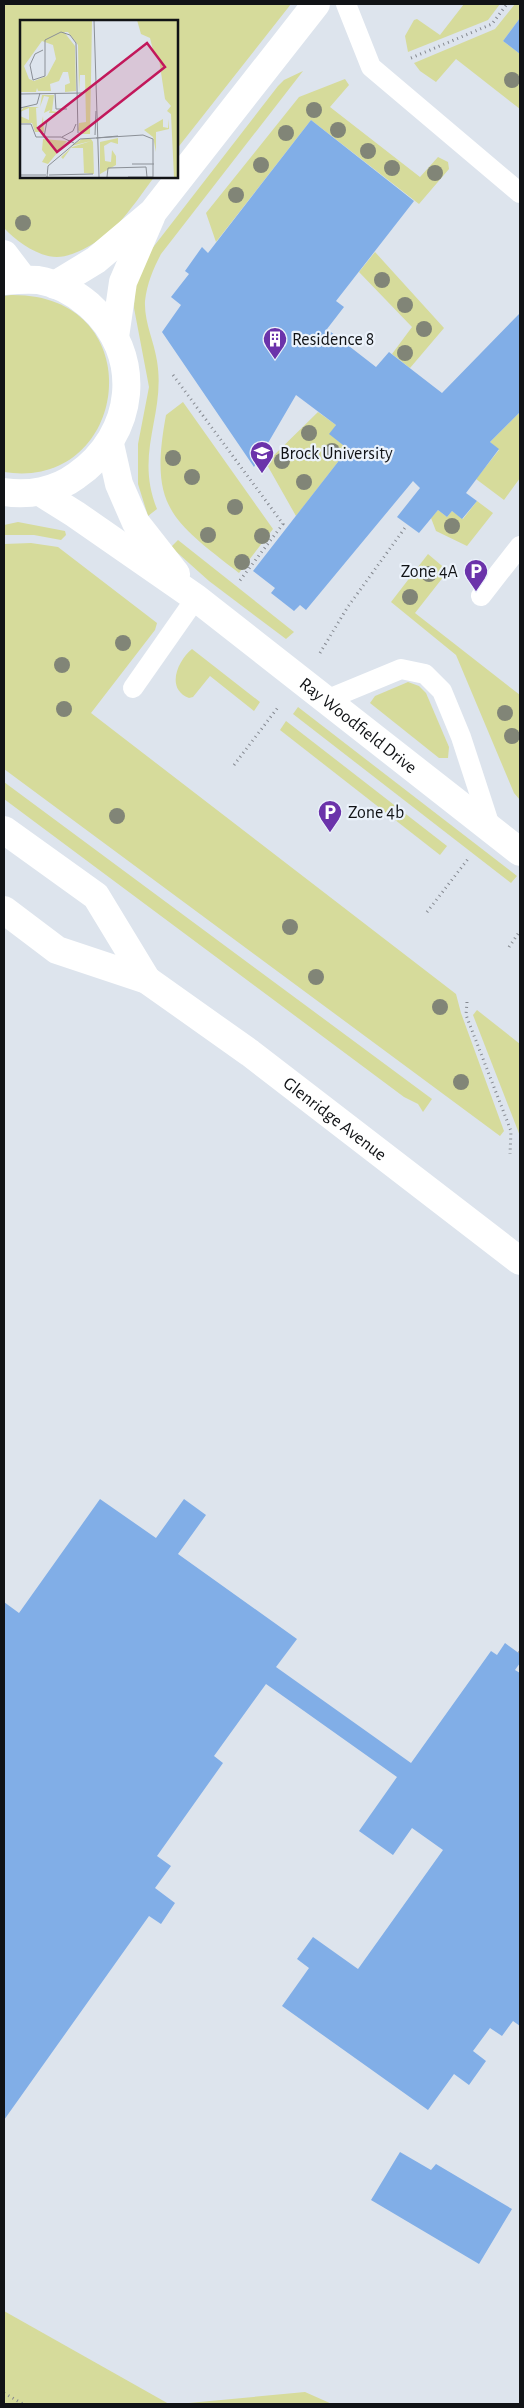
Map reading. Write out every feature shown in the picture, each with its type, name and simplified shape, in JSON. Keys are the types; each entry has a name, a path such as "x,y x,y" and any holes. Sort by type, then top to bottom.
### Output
{"street":[{"path":"55,285 96,260 153,212 316,4"},
{"path":"115,337 123,282 153,212"},
{"path":"4,254 13,280 55,285 79,296 100,314 115,337 125,363 127,391 122,418 110,444 91,466 67,483 15,494"},
{"name":"Ray Woodfield Drive","path":"110,444 119,484 136,523 196,598"},
{"name":"Ray Woodfield Drive","path":"15,494 76,514 196,598 520,852"},
{"name":"Glenridge Avenue","path":"4,830 96,896 148,980"},
{"name":"Glenridge Avenue","path":"4,910 57,950 148,980 250,1053 520,1261"}],"lane":[{"path":"346,4 371,67 520,193"},
{"path":"481,596 520,546"},
{"path":"133,688 196,598"},
{"path":"326,700 401,669 425,674 442,691 461,737 491,829"}],"path":[{"path":"412,58 492,24 507,4"},
{"path":"173,375 283,524 238,582"},
{"path":"318,655 347,608 408,524"},
{"path":"234,765 282,702"},
{"path":"427,912 468,859"},
{"path":"509,947 520,931"},
{"path":"466,1002 466,1015 511,1131 510,1154"},
{"path":"4,2393 23,2404"}],"green space":[{"path":"4,4 291,4 178,147 178,20 20,20 20,178 153,178 112,230 98,241 73,254 57,257 42,254 28,247 4,228"},
{"path":"464,4 500,4 488,20 408,52 405,36 414,20 417,19 440,35"},
{"path":"515,4 520,4 520,18 503,41 520,54 520,109 456,59 436,82 420,71 414,63 495,29"},
{"path":"303,71 161,254 155,265 145,301 159,381 158,399 149,451 151,488 157,509 148,516 138,484 138,444 149,387 134,308 135,287 151,250 278,86 284,80"},
{"path":"345,79 349,85 330,107 420,177 438,157 448,162 449,169 419,204 311,120 216,242 206,213 299,97"},
{"path":"375,252 444,328 410,368 392,354 412,327 359,272"},
{"path":"11,295 57,303 88,325 105,355 109,390 100,424 79,452 47,470 4,472 4,296"},
{"path":"183,402 273,529 239,573 197,539 182,524 171,509 164,491 161,471 161,446 166,415"},
{"path":"318,412 336,425 330,434 348,449 296,516 266,463"},
{"path":"520,412 520,478 504,500 476,479 499,450 490,442"},
{"path":"477,501 493,513 467,546 436,531 431,518 438,510 447,517 452,511 463,519"},
{"path":"18,522 65,531 66,535 61,540 34,535 4,535 4,525"},
{"path":"178,540 294,632 286,639 209,581 171,547"},
{"path":"31,543 58,547 157,623 155,630 91,713 456,994 461,1013 504,1131 500,1136 4,769 4,544"},
{"path":"428,554 448,571 415,613 520,695 520,800 514,793 456,655 391,602"},
{"path":"192,649 260,702 254,711 210,676 193,697 189,698 182,694 177,688 176,674 182,660"},
{"path":"408,682 419,686 426,693 449,747 448,758 439,758 370,703 375,696"},
{"path":"298,707 517,876 511,883 293,714"},
{"path":"286,721 447,846 440,855 280,730"},
{"path":"4,782 432,1099 423,1112 418,1104 404,1097 4,799"},
{"path":"477,1010 520,1044 520,1136 473,1015"},
{"path":"4,2311 169,2404 4,2404"},
{"path":"305,2392 332,2404 178,2404"}],"building":[{"path":"520,18 520,54 503,41"},
{"name":"Residence 8","path":"311,120 414,201 336,301 344,307 327,329 376,367 389,352 442,393 520,313 520,412 490,442 499,449 466,493 477,501 462,519 452,511 447,517 438,510 419,533 397,517 420,488 413,481 306,610 300,605 294,611 271,593 275,588 253,571 348,449 329,434 336,425 296,395 254,467 162,332 181,305 171,297 189,274 185,271 202,247 208,253"},
{"path":"100,1499 156,1538 184,1499 206,1515 178,1554 297,1639 276,1667 411,1763 491,1651 497,1655 505,1643 520,1654 520,1663 515,1670 520,1673 520,2026 513,2021 502,2036 490,2028 473,2051 486,2061 469,2085 454,2074 428,2110 282,2006 309,1968 297,1959 313,1937 358,1969 443,1850 412,1828 393,1855 359,1831 397,1777 266,1684 214,1756 223,1763 157,1856 171,1866 155,1888 175,1903 161,1924 149,1916 4,2120 4,1602 19,1613"},
{"path":"400,2152 431,2170 436,2164 512,2209 479,2264 371,2200"}],"place":[{"name":"Residence 8","path":"275,360"},
{"name":"Brock University","path":"262,474"},
{"name":"Zone 4A","path":"476,592"},
{"name":"Zone 4b","path":"330,833"}]}
